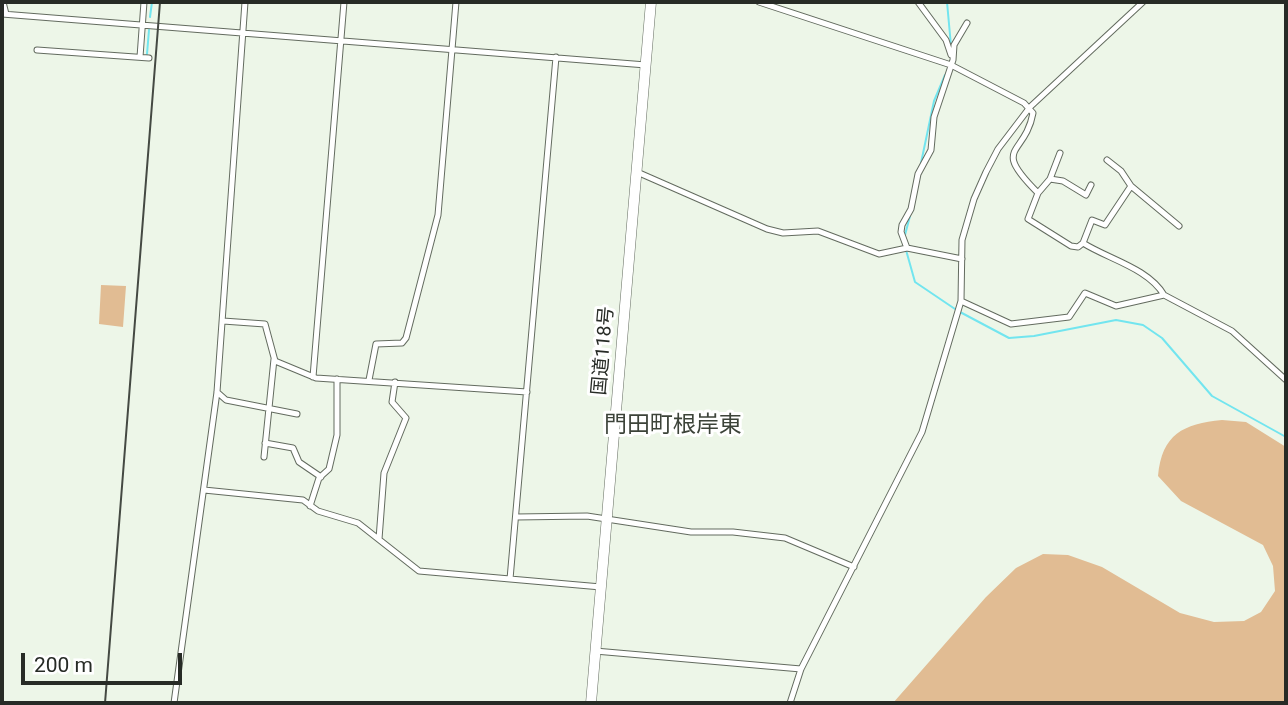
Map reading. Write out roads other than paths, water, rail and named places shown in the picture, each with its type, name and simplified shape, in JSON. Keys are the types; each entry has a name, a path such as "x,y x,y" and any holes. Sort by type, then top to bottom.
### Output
{"highway":[{"name":"国道118号","path":"591,703 651,2"}],"street":[{"path":"3,2 4,14 646,65"},
{"path":"140,57 144,2"},
{"path":"174,703 217,392 246,2"},
{"path":"313,377 344,2"},
{"path":"369,380 376,344 402,343 406,338 438,215 456,2"},
{"path":"759,2 952,63 1030,107"},
{"path":"918,2 946,40 952,63"},
{"path":"790,703 801,669 922,432 961,301 962,240 974,199 986,172 998,149 1030,107 1143,2"},
{"path":"907,248 901,232 902,225 911,209 918,174 931,150 934,117 952,63 954,45 967,23"},
{"path":"37,50 149,58"},
{"path":"510,579 556,57"},
{"path":"1030,107 1031,119 1015,147 1013,159 1017,173 1038,193"},
{"path":"1060,153 1050,179 1038,193 1028,219 1072,246 1083,243 1144,276 1160,288 1164,295 1226,326 1286,380"},
{"path":"1107,160 1121,171 1131,186 1179,226"},
{"path":"637,172 766,229 783,233 818,231 879,254 907,248 962,259"},
{"path":"1050,179 1062,181 1086,195 1091,186"},
{"path":"1083,243 1092,220 1105,225 1131,186"},
{"path":"961,301 1012,324 1069,317 1085,293 1116,306 1164,295"},
{"path":"223,321 265,324 274,359 264,457"},
{"path":"274,359 285,367 313,377 527,392"},
{"path":"310,506 321,477 330,469 337,435 337,379"},
{"path":"379,539 384,473 406,418 392,402 395,382"},
{"path":"217,392 226,400 297,414"},
{"path":"265,443 293,448 299,461 321,477"},
{"path":"204,490 296,498 318,511 350,519 419,571 601,587"},
{"path":"516,516 607,518 691,532 733,532 785,538 854,568"},
{"path":"595,650 801,669"}],"waterway":[{"path":"150,17 152,2"},
{"path":"947,2 951,46"},
{"path":"147,54 149,30"},
{"path":"921,163 934,101 945,75"},
{"path":"905,235 910,216"},
{"path":"906,250 915,282 955,309"},
{"path":"960,312 1009,338 1034,336 1116,320 1143,325 1162,338 1212,396 1286,437"}],"railway":[{"path":"105,703 160,2"}],"district":[{"name":"門田町根岸東","path":"673,426"}]}
